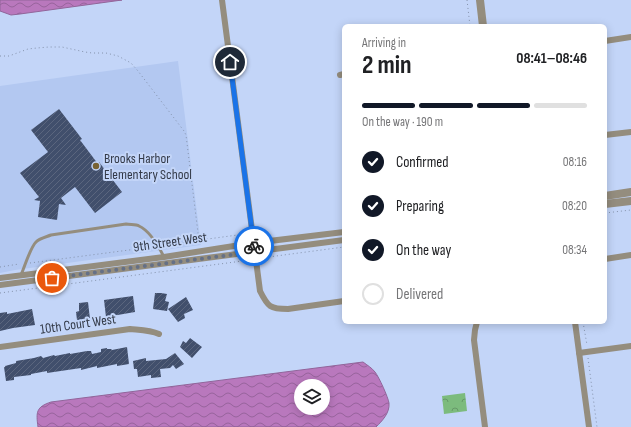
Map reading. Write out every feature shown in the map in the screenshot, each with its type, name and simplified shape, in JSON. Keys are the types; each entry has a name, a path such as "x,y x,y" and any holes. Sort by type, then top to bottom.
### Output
{"street":[{"path":"222,0 260,291 270,307 279,309 342,301"},
{"path":"480,0 483,24"},
{"path":"607,41 631,37"},
{"path":"607,135 631,132"},
{"path":"607,196 631,192"},
{"path":"607,204 631,201"},
{"name":"9th Street West","path":"0,278 342,232"},
{"name":"9th Street West","path":"0,285 342,240"},
{"path":"607,259 631,255"},
{"path":"476,324 474,340 485,427"},
{"path":"575,324 589,427"},
{"name":"10th Court West","path":"0,347 130,329 145,330 159,334"},
{"path":"579,353 631,346"}],"lane":[{"path":"21,275 36,242 40,238 126,224 139,226 145,230 158,246 164,257"}],"path":[{"path":"467,0 470,24"},
{"path":"0,56 9,56 28,49 62,47 92,53 106,53 118,56 130,63 186,135 199,240"},
{"path":"607,213 631,210"},
{"path":"0,267 246,234"},
{"path":"0,293 342,247"},
{"path":"583,324 597,427"}],"shaded area":[{"name":"Brooks Harbor Elementary School","path":"178,61 201,245 0,273 0,86"}],"green space":[{"path":"465,393 467,411 444,414 442,396"}],"water":[{"path":"0,0 122,0 11,15 0,11"},
{"path":"363,362 377,375 387,396 389,407 385,416 376,427 38,427 38,411 46,404 51,402"}],"building":[{"path":"59,109 82,139 80,140 98,164 99,162 122,192 95,213 75,187 61,198 66,205 59,204 57,220 38,217 40,201 34,200 39,197 20,173 48,152 31,130"},
{"path":"155,293 167,294 165,301 169,302 167,311 153,309"},
{"path":"133,296 135,312 106,317 104,300"},
{"path":"186,297 193,310 184,314 185,318 178,322 168,309"},
{"path":"88,302 90,319 81,321 77,320 76,312 79,311 79,303"},
{"path":"32,309 35,325 0,331 0,313 7,312 7,314"},
{"path":"190,338 202,347 192,358 180,347 183,341 186,343"},
{"path":"127,347 129,364 117,366 117,364 97,368 97,366 81,370 81,368 47,373 47,371 14,377 14,380 6,381 4,367 16,363 16,361 41,356 43,358 54,355 87,351 91,351 92,354 101,352 101,349 107,348 112,350"},
{"path":"175,353 184,364 176,369 173,365 170,368 160,369 161,377 151,378 151,375 138,377 137,369 134,369 133,361 146,358 146,361 166,359"}],"way so far":[{"path":"52,278 254,252 254,246"}],"place":[{"name":"Brooks Harbor Elementary School","path":"96,166"}],"route":[{"path":"230,62 254,246"}]}
